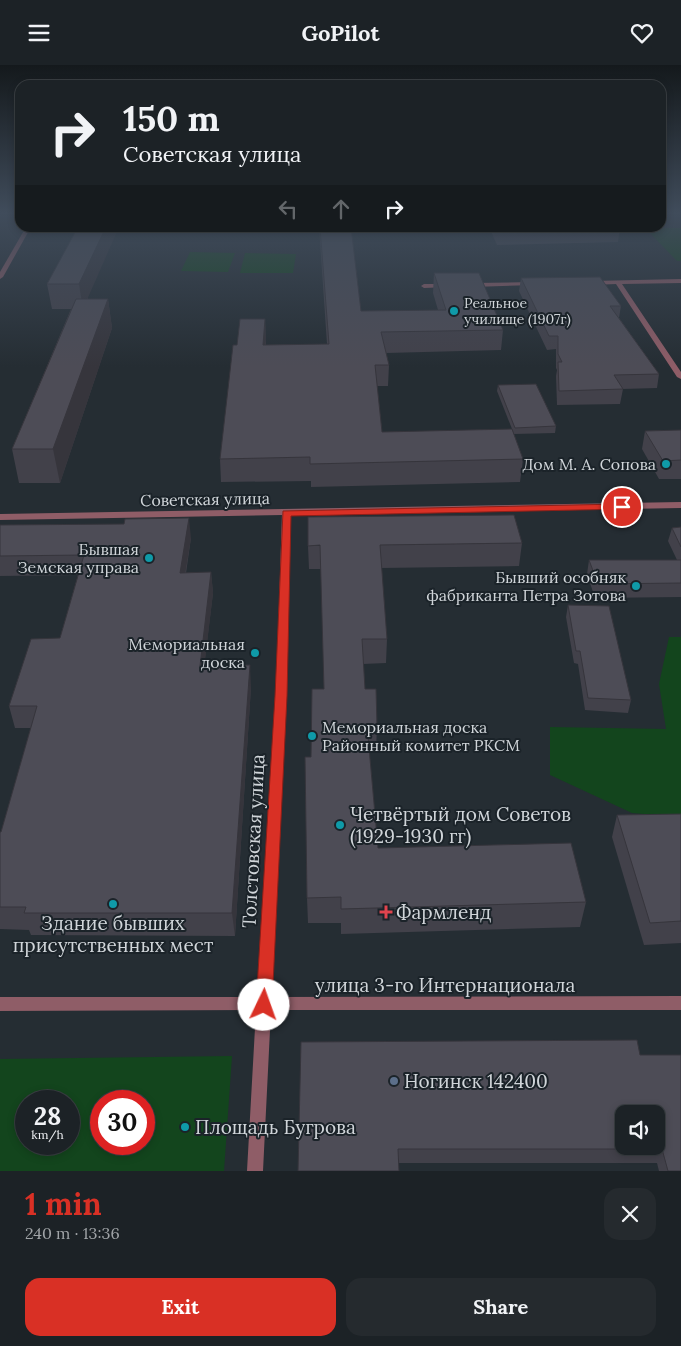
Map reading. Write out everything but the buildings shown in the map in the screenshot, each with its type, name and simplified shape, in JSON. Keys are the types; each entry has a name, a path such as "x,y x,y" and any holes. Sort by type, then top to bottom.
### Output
{"street":[{"path":"0,277 1,270"},
{"path":"589,283 681,281"},
{"path":"618,283 681,377"},
{"path":"464,285 541,284"},
{"path":"424,286 454,285"},
{"name":"Советская улица","path":"0,517 681,505"},
{"name":"Толстовская улица","path":"255,1171 281,696 286,513"},
{"name":"улица 3-го Интернационала","path":"0,1004 681,1003"}],"green space":[{"path":"184,264 231,264 228,272 181,271"},
{"path":"242,264 294,264 293,273 240,273"},
{"path":"669,637 681,637 681,817 632,813 550,775 550,727 666,729 659,684"},
{"name":"Площадь Бугрова","path":"232,1056 224,1171 0,1171 0,1059"}],"place":[{"name":"Реальное училище (1907г)","path":"454,311"},
{"name":"Дом М. А. Сопова","path":"666,464"},
{"name":"Бывшая Земская управа","path":"149,558"},
{"name":"Бывший особняк фабриканта Петра Зотова","path":"636,586"},
{"name":"Мемориальная доска","path":"255,653"},
{"name":"Мемориальная доска Районный комитет РКСМ","path":"312,736"},
{"name":"Четвёртый дом Советов (1929-1930 гг)","path":"340,825"},
{"name":"Здание бывших присутственных мест","path":"113,904"},
{"name":"Фармленд","path":"386,912"},
{"name":"Ногинск 142400","path":"394,1081"},
{"name":"Площадь Бугрова","path":"185,1127"}],"route":[{"path":"264,1005 281,696 286,513 622,507"}]}
